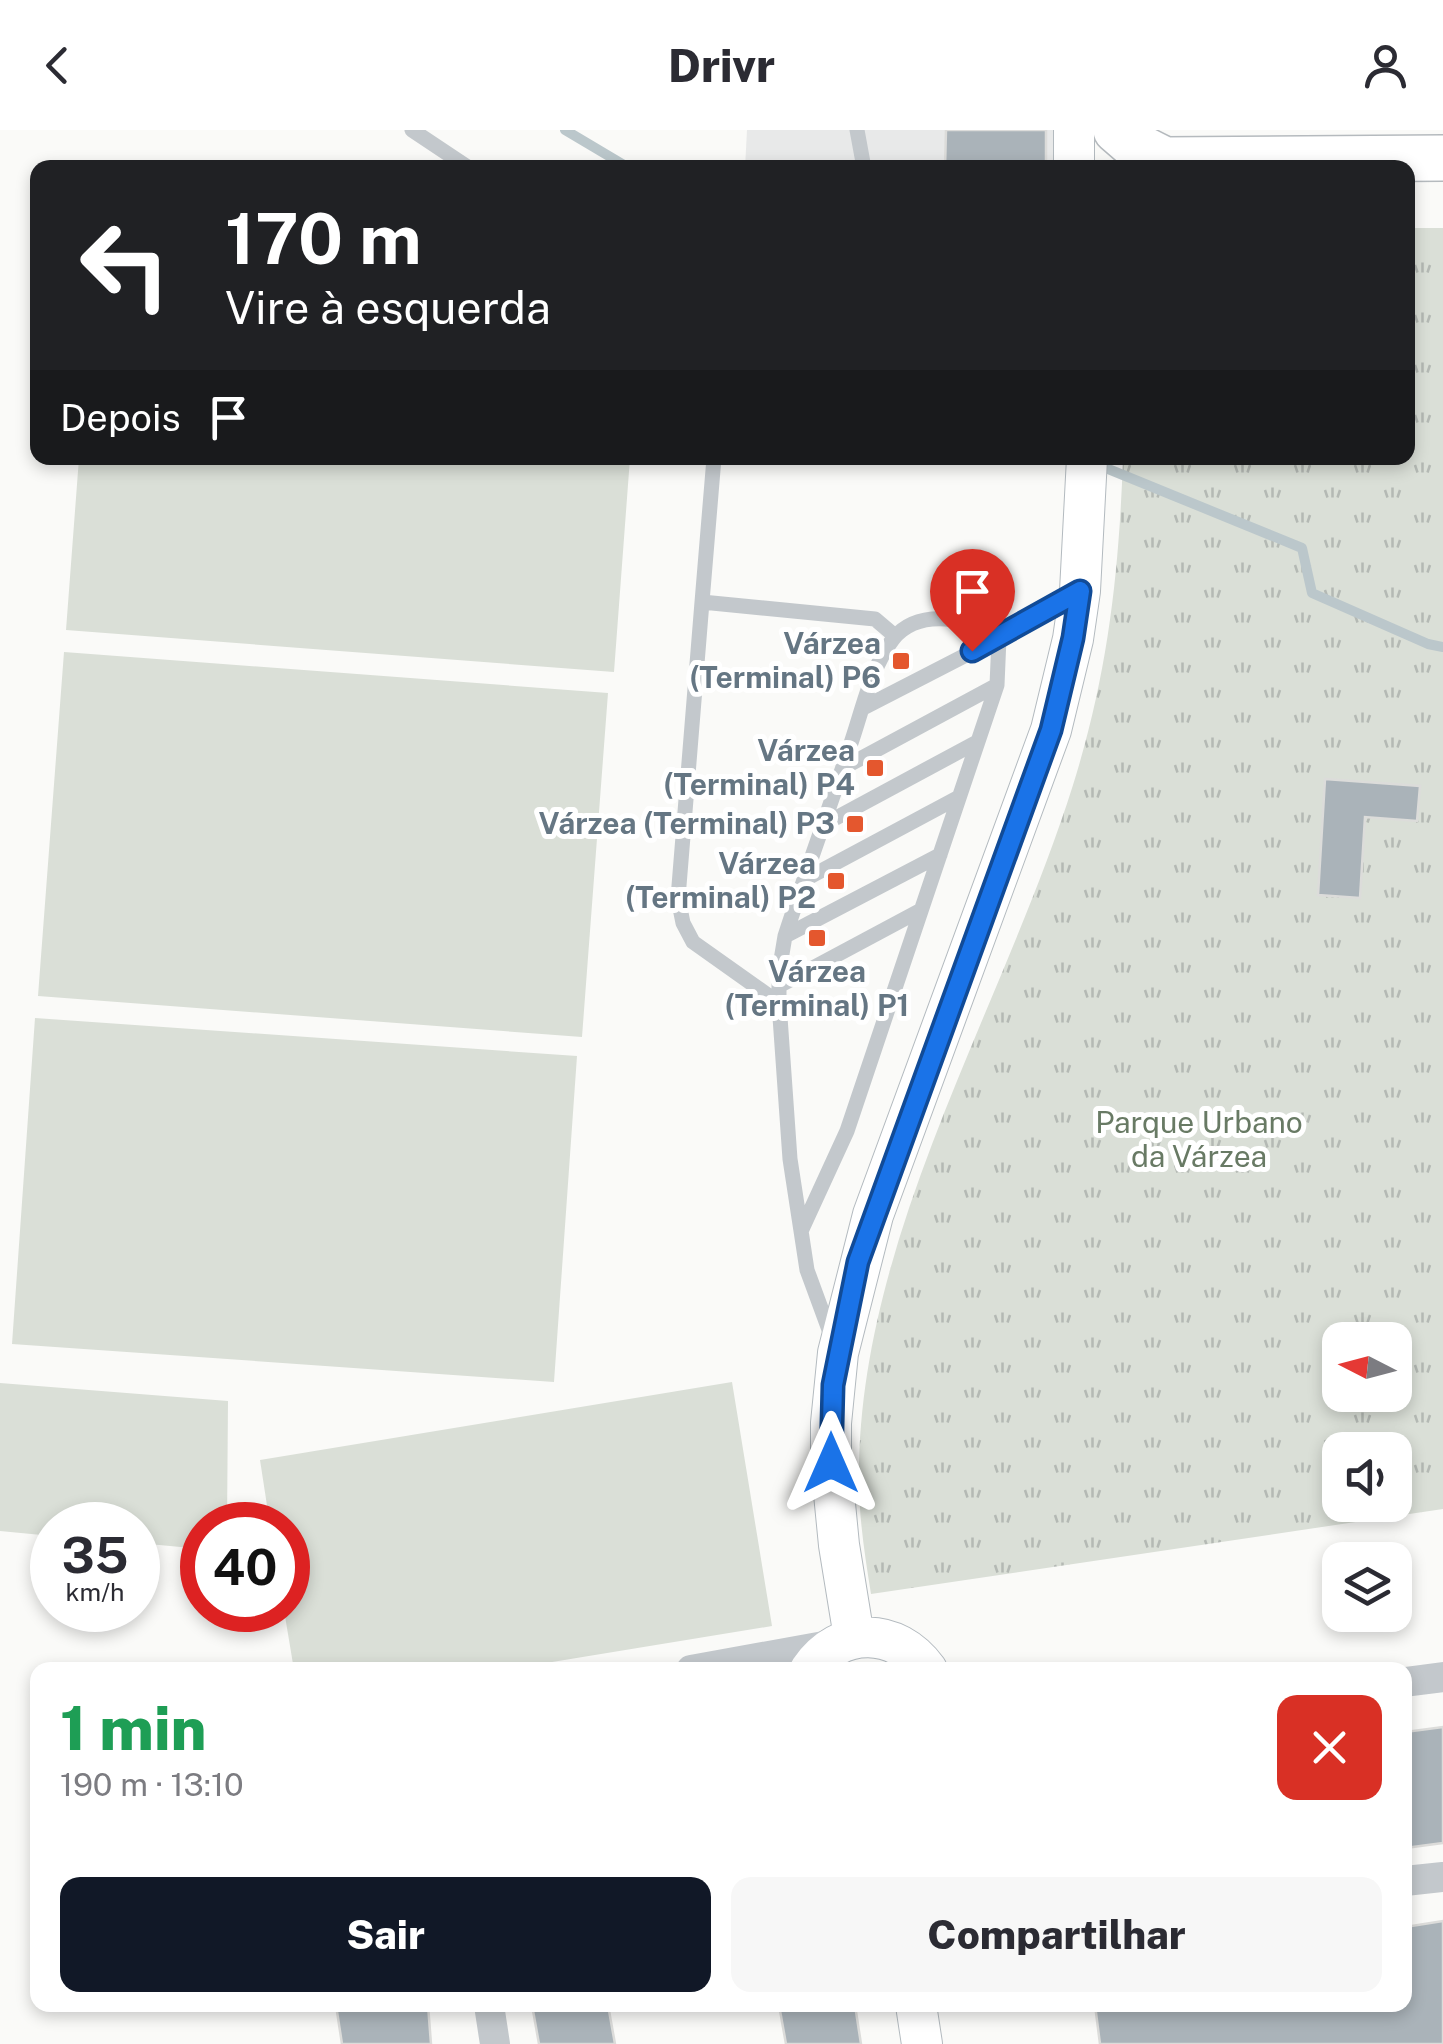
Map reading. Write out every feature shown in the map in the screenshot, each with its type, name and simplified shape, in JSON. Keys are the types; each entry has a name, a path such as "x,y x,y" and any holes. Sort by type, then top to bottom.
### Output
{"main road":[{"path":"1116,130 1155,160"},
{"path":"1349,160 1443,158"}],"street":[{"path":"1074,130 1074,160"},
{"path":"833,1650 838,1545 831,1463 838,1353 873,1215 1051,730 1080,591 1087,476"},
{"path":"742,1662 833,1650 875,1636 895,1641 921,1662"},
{"path":"1412,1681 1443,1677"},
{"path":"1412,1879 1443,1877"},
{"path":"490,2012 496,2044"},
{"path":"917,2012 922,2044"}],"lane":[{"path":"412,130 457,160"},
{"path":"858,130 863,160"},
{"path":"713,465 678,898 693,942 779,995"},
{"path":"863,708 1080,591"},
{"path":"702,602 875,619 895,636"},
{"path":"838,1353 807,1270 790,1159 779,995 785,936 863,708 895,636 919,622 959,619 983,627 999,638"},
{"path":"801,1231 847,1131 978,742 997,685 999,638"},
{"path":"843,768 997,685"},
{"path":"822,826 978,742"},
{"path":"804,880 959,796"},
{"path":"785,936 940,855"},
{"path":"779,995 921,910"}],"shaded area":[{"path":"747,130 1055,130 1055,160 745,160"}],"green space":[{"name":"Parque Urbano da Várzea","path":"1415,228 1443,228 1443,1509 1412,1514 1412,1432 1322,1432 1322,1522 1356,1522 871,1594 859,1481 865,1391 882,1302 907,1214 939,1127 1043,870 1073,785 1095,703 1110,623 1123,465 1415,465"},
{"path":"78,465 629,465 614,672 66,630"},
{"path":"64,652 608,693 582,1037 38,996"},
{"path":"35,1018 577,1056 554,1382 12,1344"},
{"path":"732,1382 772,1626 552,1662 293,1662 288,1632 310,1632 310,1502 266,1502 260,1460"},
{"path":"0,1383 228,1401 227,1502 180,1502 180,1547 160,1545 160,1502 30,1502 30,1534 0,1531"}],"building":[{"path":"946,130 1046,130 1046,160 945,160"},
{"path":"1325,779 1420,786 1417,821 1365,817 1360,898 1318,895"},
{"path":"1443,1727 1443,1843 1412,1847 1412,1731"},
{"path":"1443,1921 1443,2044 1100,2044 1096,2012 1412,2012 1412,1926"},
{"path":"337,2012 429,2012 431,2044 342,2044"},
{"path":"533,2012 609,2012 615,2044 539,2044"},
{"path":"780,2012 856,2012 861,2044 786,2044"}],"waterway":[{"path":"565,130 616,160"},
{"path":"1098,465 1302,548 1312,593 1443,647"}],"place":[{"name":"Várzea (Terminal) P6","path":"901,661"},
{"name":"Várzea (Terminal) P4","path":"875,768"},
{"name":"Várzea (Terminal) P3","path":"855,824"},
{"name":"Várzea (Terminal) P2","path":"836,881"},
{"name":"Várzea (Terminal) P1","path":"817,938"}],"route":[{"path":"831,1463 833,1385 858,1262 1051,730 1080,591 972,651"}]}
